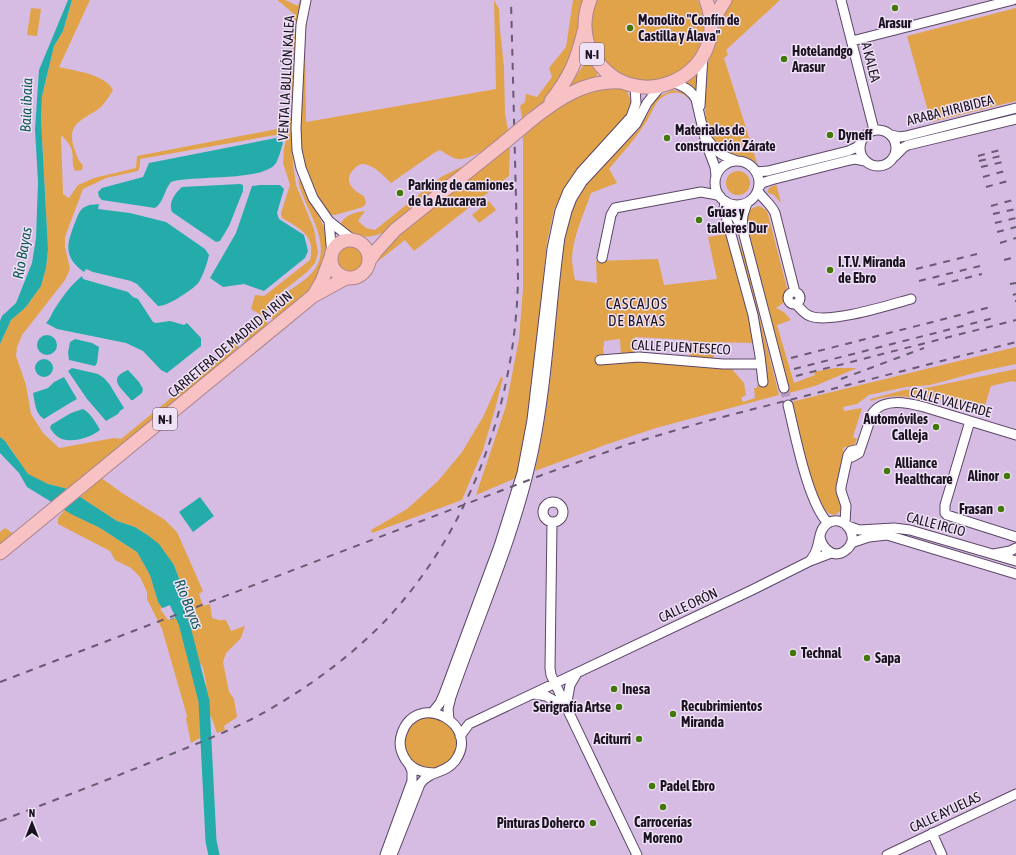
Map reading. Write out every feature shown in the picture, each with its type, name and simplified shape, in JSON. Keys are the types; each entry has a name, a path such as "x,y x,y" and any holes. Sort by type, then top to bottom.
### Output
{"highway":[{"name":"N-I","path":"590,0 585,17 586,40 596,60 603,69 612,77 628,84"},
{"name":"N-I","path":"369,262 376,251 395,230 545,108 564,96 590,86 610,81 647,88 660,86 673,82 690,71 703,55 710,34 710,12 706,0"},
{"path":"711,23 725,0"},
{"name":"N-I","path":"545,108 568,76 578,56 585,28"},
{"name":"N-I","path":"356,241 381,237 395,230"},
{"path":"356,241 367,250 369,262 363,274 353,278 346,278 334,269 332,262 333,253 342,242 356,241"},
{"name":"N-I","path":"313,296 322,281 333,253"},
{"name":"N-I","path":"313,296 346,278"},
{"name":"CARRETERA DE MADRID A IRÚN","path":"0,553 313,296"}],"street":[{"name":"VENTA LA BULLÓN KALEA","path":"306,0 301,25 296,128 297,150 301,168 313,198 329,221"},
{"name":"A KALEA","path":"841,0 874,130"},
{"path":"852,41 1012,0"},
{"path":"700,110 703,55"},
{"path":"673,82 687,88 696,99 716,177 717,191 742,226"},
{"path":"432,713 440,703 444,694 499,546 522,473 532,420 552,249 560,211 568,191 581,172 631,117 636,103 628,84"},
{"path":"392,855 418,787 424,778 446,769 456,760 460,749 460,736 452,721 448,709 451,697 513,527 534,452 543,393 559,249 567,211 574,194 582,182 636,124 647,103 660,86"},
{"name":"ARABA HIRIBIDEA","path":"891,135 900,137 906,136 1016,108"},
{"name":"ARABA HIRIBIDEA","path":"895,156 908,145 1016,119"},
{"path":"874,130 880,130 891,135 897,145 895,156 889,164 884,166 873,166 865,161 861,156 860,144 865,135 874,130"},
{"path":"706,138 721,155 748,164 756,172 759,182 758,189 754,197 748,202 743,212 742,226 784,388"},
{"path":"756,172 768,171 848,151 860,144"},
{"path":"758,189 765,182 850,160 855,159 865,161"},
{"path":"701,192 709,186 724,165 737,161"},
{"path":"758,189 765,201 771,206 775,213 793,290 788,296 788,301 790,304 798,305 809,316 825,318 850,314 911,299"},
{"path":"602,258 611,215 615,208 701,192 712,194 724,200 740,204 765,201"},
{"path":"724,200 724,209 735,244 753,315 761,364 762,382"},
{"path":"329,221 356,241"},
{"path":"329,221 333,253"},
{"name":"CALLE PUENTESECO","path":"600,360 640,357 722,364 761,364"},
{"name":"CALLE VALVERDE","path":"846,525 846,506 841,491 841,486 848,455 851,451 860,449 872,414 878,407 892,403 912,404 1016,435"},
{"path":"788,405 807,479 820,512 828,523"},
{"path":"970,421 944,512 947,515 1016,537"},
{"path":"810,562 817,549 821,532 828,523 836,521 846,525 851,531 853,537 852,543 848,548 838,554 825,550 821,544 820,537"},
{"path":"552,523 550,668 566,707 637,855"},
{"name":"CALLE IRCIO","path":"846,525 859,530 894,528 910,530 1016,562"},
{"name":"CALLE IRCIO","path":"852,543 869,537 887,535 1016,574"},
{"path":"992,554 1010,551 1016,548"},
{"name":"CALLE ORÓN","path":"460,736 470,724 810,562 832,553"},
{"path":"979,563 986,561 1008,568 1016,562"},
{"path":"566,707 570,685 578,672"},
{"path":"532,694 546,696 566,707"},
{"path":"385,855 412,781 412,771 402,754 401,736 403,731 409,722 420,715 432,713 438,714 452,721"},
{"name":"CALLE ORÓN","path":"452,721 470,724"},
{"path":"409,764 416,770 425,773 435,773"},
{"name":"CALLE AYUELAS","path":"887,855 1016,794"},
{"path":"932,833 942,855"}],"shaded area":[{"path":"68,0 72,0 63,31 54,46 42,96 41,119 48,249 46,268 41,286 26,307 11,320 0,344 0,321 2,316 16,303 32,263 36,238 38,182 35,129 39,70"},
{"path":"72,0 90,0 59,67 97,77 103,80 113,90 100,108 82,119 74,128 72,133 72,140 77,157 83,165 82,170 75,171 73,166 73,154 68,142 61,135 63,194 69,198 78,185 94,178 136,168 137,156 287,127 291,117 294,14 277,0 285,0 298,6 300,0 303,0 297,33 292,135 293,163 296,185 314,229 318,253 315,263 307,272 269,302 266,312 268,320 265,331 254,340 245,343 243,340 245,337 242,335 263,316 251,309 255,295 264,296 310,260 311,245 309,239 301,230 282,218 281,213 290,185 283,163 286,140 281,134 140,159 138,171 106,178 83,189 65,237 65,247 70,269 65,280 22,335 17,347 16,356 26,385 31,414 43,433 59,448 114,438 121,439 226,353 235,343 239,347 231,353 230,359 68,489 35,479 27,473 8,445 0,437 0,344 11,320 26,307 41,286 46,268 48,249 41,119 42,96 54,46 63,31"},
{"path":"309,0 311,0 305,38 306,122 496,89 494,0 499,9 504,67 505,114 508,130 492,145 470,157 457,159 440,150 391,183 371,166 363,164 360,165 351,172 349,181 352,188 364,196 366,203 363,207 335,215 329,214 320,203 305,170 300,141 299,126 301,79 305,29"},
{"path":"573,0 583,0 578,24 578,41 556,89 532,113 530,111 522,118 520,106 525,102 526,94 537,97 552,77 549,68 566,47"},
{"path":"597,0 698,0 704,29 695,55 681,71 666,80 653,81 628,79 615,74 602,60 592,39 590,22 592,10"},
{"path":"730,0 780,0 726,50 728,55 724,58 757,163 747,157 728,153 712,142 707,129 704,94 706,75 710,55 716,40 723,11"},
{"path":"31,8 41,9 37,36 27,35"},
{"path":"1016,8 1016,101 931,122 907,36"},
{"path":"586,61 588,61 597,73 597,78 572,88 571,84"},
{"path":"700,69 699,93 686,82"},
{"path":"619,87 627,91 631,101 630,110 620,125 580,166 566,185 554,210 547,242 530,404 516,478 476,495 506,406 519,339 523,289 523,137 543,118 565,101 597,90"},
{"path":"673,90 684,92 689,97 688,98 685,95 674,92 663,96 656,104 648,119 632,142 609,169 617,183 591,193 577,233 573,250 572,261 575,280 597,283 596,261 658,259 664,285 717,279 708,237 726,234 737,276 744,290 750,314 753,343 713,342 714,362 690,360 689,340 635,337 634,354 621,356 620,339 604,341 604,356 731,368 744,383 746,395 741,398 743,402 755,398 754,388 757,388 757,385 767,384 760,337 732,224 744,255 779,395 656,428 535,471 543,431 550,382 562,258 569,218 585,186 602,166 639,129 657,97"},
{"path":"276,138 281,140 283,143 276,163 269,169 243,176 171,182 160,203 155,208 102,200 99,197 98,192 102,188 143,177 149,163"},
{"path":"510,147 509,176 414,251 405,240 377,262 395,238 503,150 505,151"},
{"path":"461,167 466,167 385,232 367,237 351,233 340,225 347,216 365,211 358,221 366,228 375,230 441,177"},
{"path":"738,171 747,174 750,183 747,192 738,195 729,192 726,183 729,174"},
{"path":"298,179 302,183 324,226 327,239 325,260 319,275 308,293 279,320 272,319 271,310 274,303 309,276 317,266 321,251 317,230 300,189"},
{"path":"243,185 243,191 229,226 220,241 216,242 172,212 171,205 173,198 182,187"},
{"path":"280,185 284,189 277,213 279,219 304,235 308,251 305,258 264,291 244,284 223,287 210,278 236,233 252,186"},
{"path":"776,185 781,203 774,195 767,192 770,187"},
{"path":"489,201 496,210 479,223 472,215"},
{"path":"99,204 98,209 130,213 166,222 205,249 209,255 199,282 180,297 168,304 158,306 137,284 131,281 86,269 84,272 77,266 69,255 68,249 70,236 81,210 88,205"},
{"path":"759,206 766,210 768,214 787,288 783,296 783,303 776,308 784,312 791,320 777,325 794,383 815,375 814,372 835,368 857,368 815,386 789,393 746,220 750,210"},
{"path":"351,246 360,250 364,259 360,268 351,272 342,268 338,259 342,250"},
{"path":"82,276 83,279 128,292 133,297 138,299 153,322 170,321 184,325 187,323 201,338 201,346 167,373 161,370 143,351 126,343 57,329 46,323 63,296"},
{"path":"47,335 54,338 57,345 54,352 47,355 40,352 37,345 40,338"},
{"path":"75,339 92,343 99,347 97,363 95,366 69,360 68,353 70,342"},
{"path":"1016,347 1016,364 982,371 930,385 906,387 869,395 857,404 843,407 844,411 862,408 853,437 857,439 855,444 843,448 843,509 835,515 830,514 825,510 812,483 791,402"},
{"path":"44,359 50,362 53,368 50,374 44,377 38,374 35,368 38,362"},
{"path":"72,368 98,374 104,378 124,408 118,414 106,421 87,399 68,371"},
{"path":"1016,369 1016,382 1012,381 991,386 983,412 928,396 928,402 900,396 885,397 871,401 870,399 904,390 921,389"},
{"path":"128,370 143,389 142,393 133,400 131,400 120,388 117,380 121,373"},
{"path":"64,377 77,399 44,419 37,411 33,393 48,388 54,382"},
{"path":"501,377 503,378 483,450 462,500 372,533 371,530 407,509 438,481 462,452 483,417"},
{"path":"83,409 95,421 100,430 96,433 82,439 67,440 57,436 50,428 51,425 71,413"},
{"path":"0,437 5,441 28,474 48,484 68,489 117,521 135,527 159,544 174,565 190,608 171,620 158,602 150,575 137,552 100,528 71,514 27,487 19,473 0,453"},
{"path":"100,477 122,493 165,520 177,532 203,591 199,594 203,606 210,604 212,618 226,620 231,631 245,626 241,638 226,653 223,662 229,692 234,699 237,717 224,726 225,730 217,733 208,710 206,683 203,668 198,659 194,662 202,706 202,737 191,743 186,719 187,716 162,629 147,599 147,592 140,577 131,568 115,560 110,551 58,524 58,518 65,510 100,528 137,552 150,575 158,602 171,619 190,607 174,565 149,536 135,527 117,521 80,497 88,490 87,488"},
{"path":"200,497 214,516 193,532 179,512"},
{"path":"5,528 14,534 0,545 0,532"},
{"path":"430,717 440,719 448,725 454,733 456,743 454,753 448,761 440,767 430,769 420,767 412,761 406,753 404,743 406,733 412,725 420,719"}],"pier":[{"path":"188,598 191,609 188,612 168,620 160,609"}],"waterway":[{"name":"Río Bayas","path":"174,601 184,623 204,701 211,841 214,855"}],"tunnel":[{"path":"784,388 788,405"}],"railway":[{"path":"0,821 189,747 254,718 272,708 307,686 340,662 385,621 415,585 441,547 464,505 483,462 497,417 508,371 515,324 518,278 511,0"},
{"path":"978,156 1000,150"},
{"path":"979,161 1001,156"},
{"path":"981,167 1003,162"},
{"path":"983,177 1005,171"},
{"path":"986,187 1008,181"},
{"path":"991,206 1013,200"},
{"path":"993,214 1016,209"},
{"path":"995,223 1016,218"},
{"path":"997,232 1016,227"},
{"path":"1000,243 1016,238"},
{"path":"916,269 977,254"},
{"path":"1004,260 1016,257"},
{"path":"919,281 980,266"},
{"path":"938,285 982,274"},
{"path":"1010,284 1016,283"},
{"path":"791,358 991,307"},
{"path":"794,369 994,318"},
{"path":"796,376 1016,320"},
{"path":"0,682 542,475 629,444 707,421 1016,342"},
{"path":"841,379 924,348"}],"place":[{"name":"Arasur","path":"895,8"},
{"name":"Monolito \"Confín de Castilla y Álava\"","path":"630,28"},
{"name":"Hotelandgo Arasur","path":"784,59"},
{"name":"Dyneff","path":"830,135"},
{"name":"Materiales de construcción Zárate","path":"667,138"},
{"name":"Parking de camiones de la Azucarera","path":"400,193"},
{"name":"Grúas y talleres Dur","path":"699,220"},
{"name":"I.T.V. Miranda de Ebro","path":"830,270"},
{"name":"Automóviles Calleja","path":"936,427"},
{"name":"Alliance Healthcare","path":"887,471"},
{"name":"Alinor","path":"1007,476"},
{"name":"Frasan","path":"1001,509"},
{"name":"Technal","path":"793,653"},
{"name":"Sapa","path":"867,658"},
{"name":"Inesa","path":"614,689"},
{"name":"Serigrafía Artse","path":"619,707"},
{"name":"Recubrimientos Miranda","path":"673,714"},
{"name":"Aciturri","path":"639,739"},
{"name":"Padel Ebro","path":"652,786"},
{"name":"Carrocerías Moreno","path":"663,807"},
{"name":"Pinturas Doherco","path":"593,823"}],"district":[{"name":"CASCAJOS DE BAYAS","path":"637,312"}],"water label":[{"name":"Baia ibaia","path":"26,105"}]}
